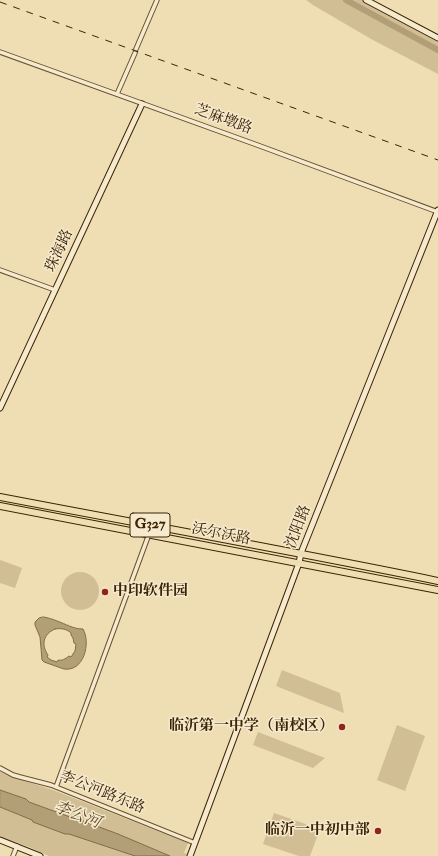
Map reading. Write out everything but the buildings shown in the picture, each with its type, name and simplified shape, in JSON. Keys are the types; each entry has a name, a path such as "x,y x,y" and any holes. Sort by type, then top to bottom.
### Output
{"highway":[{"name":"沃尔沃路","path":"0,497 90,515 301,553 438,581"},
{"name":"沃尔沃路","path":"0,506 438,590"}],"street":[{"path":"117,94 157,0"},
{"path":"366,0 438,38"},
{"name":"芝麻墩路","path":"0,52 438,211"},
{"name":"珠海路","path":"0,408 142,104"},
{"name":"沈阳路","path":"190,856 299,563 301,553 438,211"},
{"path":"0,270 55,290"},
{"path":"56,787 149,534"},
{"name":"李公河路东路","path":"0,768 20,778 56,787 195,843"},
{"path":"0,840 40,856"},
{"path":"13,856 17,846"}],"shaded area":[{"path":"306,0 362,0 438,41 438,74 371,39"},
{"path":"0,560 22,568 15,588 0,583"},
{"path":"76,572 84,572 94,577 98,584 98,598 94,605 84,610 76,610 66,605 64,602 61,595 61,587 66,577 69,575"},
{"path":"39,618 49,618 79,629 83,629 86,649 77,666 71,669 64,669 42,660 40,637 35,625 35,622","holes":["57,629 64,629 71,633 74,643 76,644 75,651 71,657 69,656 64,660 58,660 57,662 47,657 48,655 44,647 44,640 48,634"]},
{"path":"282,670 340,693 344,713 276,686"},
{"path":"397,725 425,736 405,791 377,780"},
{"path":"258,732 325,758 313,768 253,745"},
{"path":"0,771 12,777 53,790 188,843 184,853 193,856 49,856 0,837"},
{"path":"0,790 118,834 170,856 135,856 65,834 33,822 32,820 0,807"},
{"path":"274,813 320,829 310,856 299,856 263,844"}],"waterway":[{"path":"346,0 438,50"}],"railway":[{"path":"0,2 438,160"}],"place":[{"name":"中印软件园","path":"105,592"},
{"name":"临沂第一中学（南校区）","path":"342,727"},
{"name":"临沂一中初中部","path":"378,831"}],"water label":[{"name":"李公河","path":"77,816"}]}
